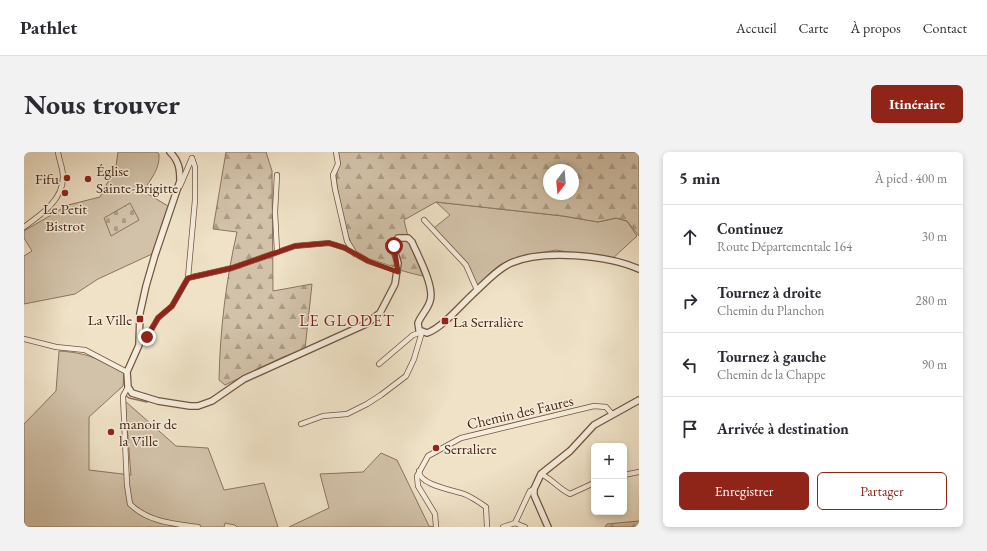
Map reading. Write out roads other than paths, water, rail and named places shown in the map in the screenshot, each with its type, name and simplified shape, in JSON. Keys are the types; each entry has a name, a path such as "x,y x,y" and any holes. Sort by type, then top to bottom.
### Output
{"street":[{"path":"24,227 48,208 58,194 63,178 58,152"},
{"path":"170,152 177,160 180,171 178,188"},
{"path":"336,152 338,164 333,175 335,189 347,241 356,256"},
{"path":"140,341 147,337 158,318 172,306 188,278 195,200 195,167 192,158 178,188 146,286 140,313 140,341 138,350 127,372 128,387 123,396 127,484 130,504 138,510 158,520 198,527"},
{"path":"277,175 275,212 277,251"},
{"path":"424,220 466,265 477,290"},
{"path":"128,387 132,392 158,401 190,406 209,402 244,379 343,335 375,317 385,306 398,272 394,246 398,238 408,238 412,242 431,290 431,299 428,308 418,323 418,327 422,332"},
{"path":"188,278 238,266 277,251 295,246 329,243 345,248 356,256 398,272"},
{"path":"379,364 413,335 422,332 430,332 439,326 477,290 510,264 533,256 555,255 579,256 639,269"},
{"path":"301,424 323,416 347,414 381,395 406,376 414,359 418,341 422,332"},
{"path":"24,338 56,348 85,350 127,372"},
{"path":"515,523 530,491 534,489 541,474 570,450 594,425 639,400"},
{"name":"Chemin des Faures","path":"419,471 428,456 461,438 594,406 606,407 612,414"},
{"path":"419,471 421,477 435,486 465,494 486,507 487,527"},
{"path":"419,471 417,476 418,486 435,514 436,527"},
{"path":"627,474 639,472"},
{"path":"541,474 562,490 570,494 591,484"},
{"path":"534,489 536,504 548,527"},
{"path":"503,527 515,523 525,527"}],"waterway":[{"path":"125,395 129,398 147,402"}],"place":[{"name":"Fifu","path":"67,178"},
{"name":"Église Sainte-Brigitte","path":"88,179"},
{"name":"Le Petit Bistrot","path":"65,193"},
{"name":"La Ville","path":"140,319"},
{"name":"La Serralière","path":"445,321"},
{"name":"manoir de la Ville","path":"111,432"},
{"name":"Serraliere","path":"436,448"}],"district":[{"name":"LE GLODET","path":"347,320"}]}
